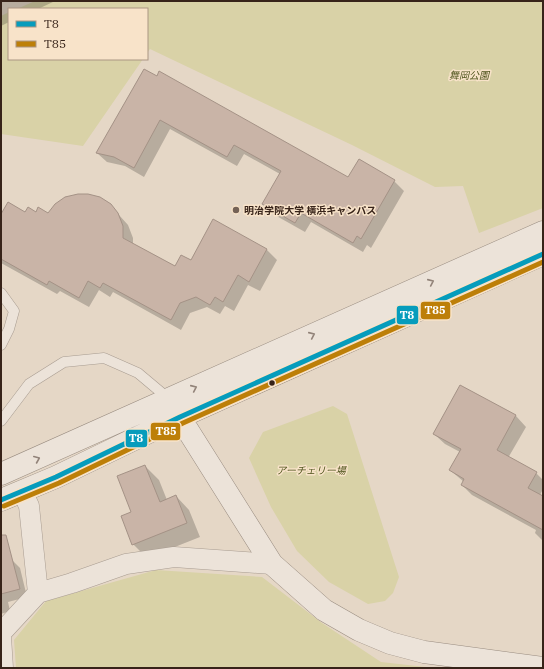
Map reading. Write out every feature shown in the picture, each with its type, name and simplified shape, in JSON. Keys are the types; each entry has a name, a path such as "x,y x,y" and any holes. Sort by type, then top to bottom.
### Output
{"street":[{"path":"1,474 543,232"},
{"path":"1,500 180,417 543,254"},
{"path":"169,399 272,564 324,610 359,630 384,640 424,652 543,668"},
{"path":"22,491 29,506 38,593"},
{"path":"1,633 38,593 126,564 174,557 272,564"},
{"path":"1,637 3,668"}],"lane":[{"path":"1,293 14,311 9,329 1,345"},
{"path":"1,421 29,384 64,362 104,358 138,373 169,399"}],"green space":[{"name":"舞岡公園","path":"35,1 543,1 543,208 479,233 463,186 435,187 352,145 150,49 148,52 148,8 19,8"},
{"path":"8,12 8,60 142,60 83,146 1,134 1,16"},
{"name":"アーチェリー場","path":"333,406 347,414 399,577 393,593 385,601 368,604 329,582 297,551 271,507 249,458 263,432"},
{"path":"156,570 262,577 322,623 381,662 435,668 16,668 14,640 46,601"}],"building":[{"path":"144,69 157,76 159,71 348,177 359,159 395,180 361,239 357,236 353,243 301,213 295,223 262,204 281,171 234,145 227,157 160,120 134,168 114,157 96,153"},
{"path":"78,194 88,194 100,197 111,204 118,213 123,226 123,238 175,266 181,255 191,260 213,219 267,249 249,282 238,275 223,302 215,297 210,305 196,297 180,303 171,320 103,283 100,288 88,281 79,298 49,281 47,285 1,259 1,214 8,202 25,212 28,207 36,212 38,207 48,213 55,204 65,197"},
{"path":"460,385 516,415 497,450 537,472 528,488 543,496 543,530 461,485 464,479 449,470 461,449 433,434"},
{"path":"145,465 160,502 176,495 187,523 132,545 121,516 131,512 117,476"},
{"path":"1,535 6,535 20,589 1,594"}],"transit line":[{"name":"T8","path":"1,500 56,477 180,417 543,254"},
{"name":"T85","path":"4,506 59,483 183,423 543,262"}],"place":[{"name":"明治学院大学 横浜キャンパス","path":"236,210"}]}
